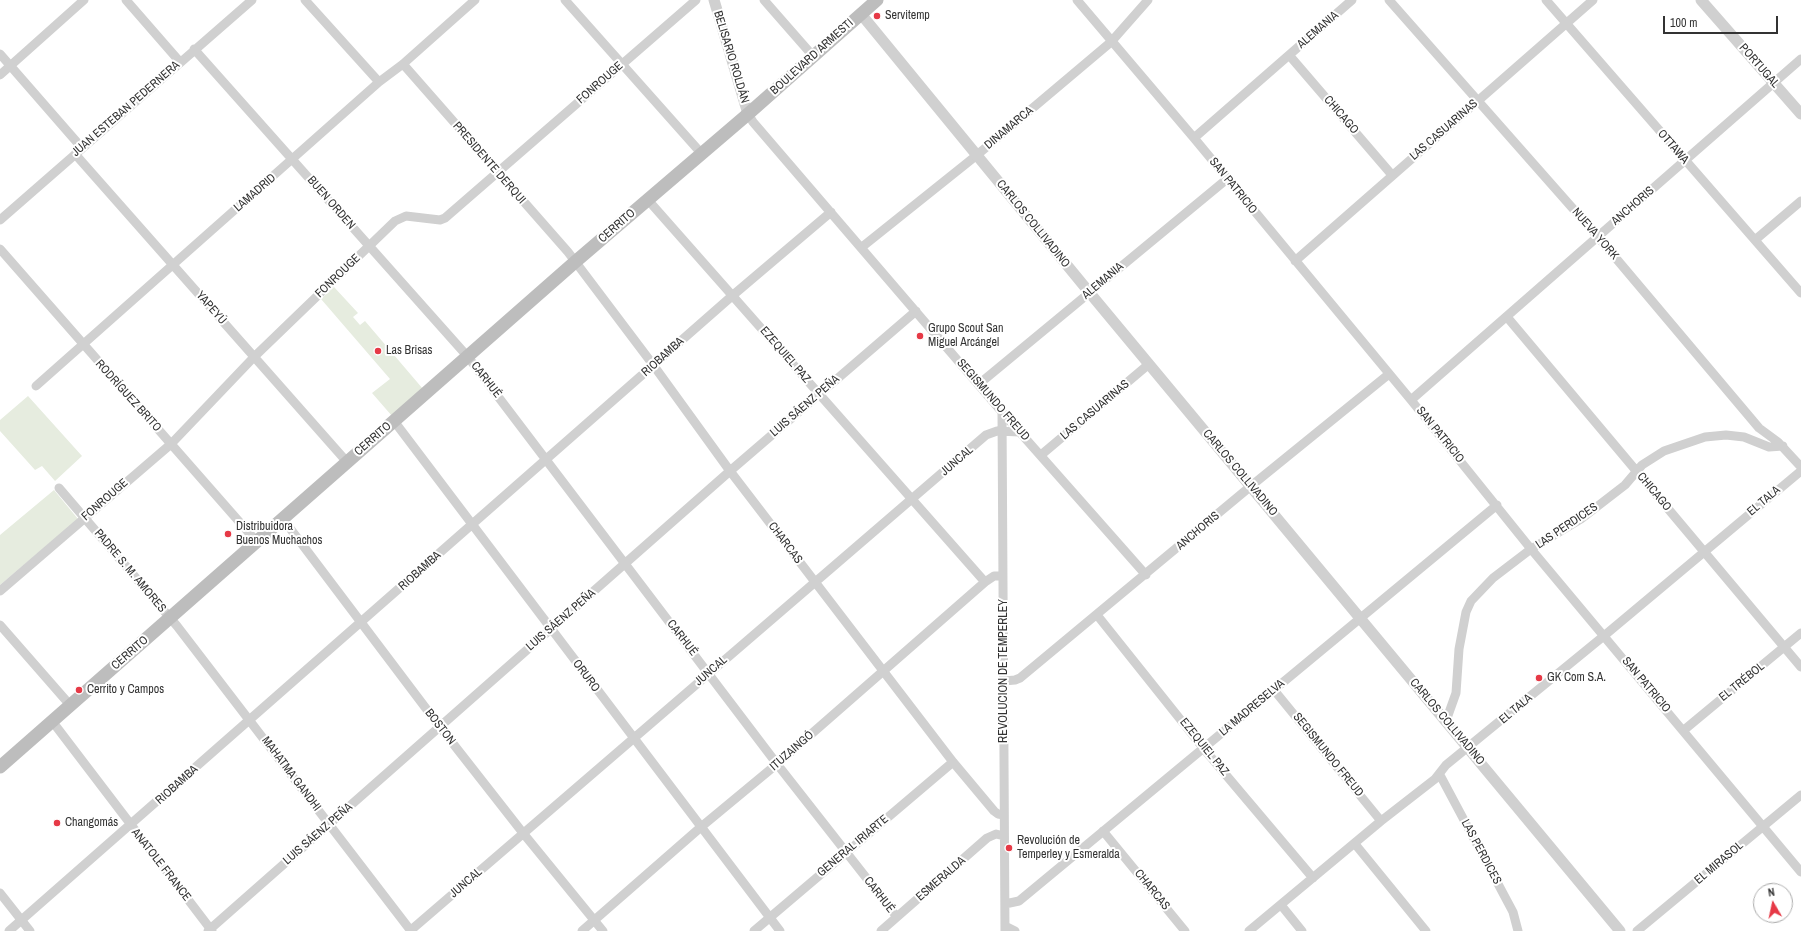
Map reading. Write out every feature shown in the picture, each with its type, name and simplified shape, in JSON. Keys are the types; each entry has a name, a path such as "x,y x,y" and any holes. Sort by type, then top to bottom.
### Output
{"main road":[{"name":"BOULEVARD ARMESTI","path":"748,114 877,0"},
{"name":"CERRITO","path":"0,767 575,262 748,114"}],"street":[{"path":"0,74 84,0"},
{"path":"126,0 180,62"},
{"name":"JUAN ESTEBAN PEDERNERA","path":"0,220 194,49 252,0"},
{"path":"305,0 380,82"},
{"name":"LAMADRID","path":"36,386 294,160 380,82 403,64 476,0"},
{"path":"565,0 701,153"},
{"name":"FONROUGE","path":"0,591 171,444 254,357 401,217 440,220 445,218 696,0"},
{"name":"BELISARIO ROLDÁN","path":"714,0 748,114"},
{"path":"764,0 813,56"},
{"name":"SAN PATRICIO","path":"1077,0 1111,42 1194,138 1411,400 1531,549 1684,730 1801,872"},
{"name":"DINAMARCA","path":"862,247 977,155 1111,42 1148,0"},
{"name":"ALEMANIA","path":"1194,138 1352,0"},
{"name":"NUEVA YORK","path":"1389,0 1598,237 1759,428 1783,446 1801,467"},
{"name":"OTTAWA","path":"1546,0 1756,240 1801,294"},
{"name":"LAS CASUARINAS","path":"1295,261 1593,0"},
{"name":"PORTUGAL","path":"1701,0 1801,114"},
{"name":"CARLOS COLLIVADINO","path":"861,14 1089,292 1620,931"},
{"name":"BUEN ORDEN","path":"194,49 468,357"},
{"path":"0,54 82,148"},
{"name":"CHICAGO","path":"1289,55 1392,175"},
{"name":"ANCHORIS","path":"1411,400 1801,58"},
{"name":"PRESIDENTE DERQUI","path":"403,64 575,262"},
{"name":"SEGISMUNDO FREUD","path":"748,114 753,122 862,247 1002,412 1146,575"},
{"name":"YAPEYÚ","path":"75,154 347,462"},
{"name":"ALEMANIA","path":"979,384 1227,179"},
{"name":"EZEQUIEL PAZ","path":"648,200 985,582"},
{"path":"1756,240 1801,201"},
{"name":"RIOBAMBA","path":"9,931 131,826 732,296 831,212"},
{"name":"RODRÍGUEZ BRITO","path":"0,249 257,542"},
{"name":"CHARCAS","path":"575,262 654,366 730,471 953,762 994,811 998,814 1004,815"},
{"name":"LUIS SÁENZ PEÑA","path":"210,930 730,471 916,311"},
{"name":"CHICAGO","path":"1507,317 1801,667"},
{"name":"CARHUÉ","path":"468,357 777,764 897,917"},
{"name":"LAS CASUARINAS","path":"1041,455 1150,364"},
{"name":"ANCHORIS","path":"1004,680 1015,680 1020,678 1146,575 1251,486 1389,374"},
{"name":"REVOLUCION DE TEMPERLEY","path":"1002,412 1005,929"},
{"name":"ORURO","path":"394,421 471,525 780,931"},
{"name":"JUNCAL","path":"410,931 986,435 991,432 1002,431 1020,432"},
{"name":"LAS PERDICES","path":"1446,721 1456,693 1459,649 1468,606 1493,578 1531,549 1581,519 1625,485 1647,460 1664,451 1705,437 1726,435 1744,437 1769,447 1783,446"},
{"name":"EL TALA","path":"1249,931 1281,906 1381,821 1440,775 1446,765 1469,748 1605,636 1801,471"},
{"name":"PADRE S. M. AMORES","path":"59,488 170,618"},
{"name":"LA MADRESELVA","path":"1005,904 1019,901 1497,505"},
{"name":"BOSTON","path":"283,519 440,727 523,833 603,931"},
{"name":"ITUZAINGÓ","path":"582,931 701,827 777,764 985,582 994,576 1003,576"},
{"name":"EZEQUIEL PAZ","path":"1097,615 1204,749 1313,878"},
{"name":"MAHATMA GANDHI","path":"170,618 250,720 410,931"},
{"path":"0,625 70,705"},
{"name":"EL TRÉBOL","path":"1684,730 1801,633"},
{"name":"SEGISMUNDO FREUD","path":"1274,690 1381,821"},
{"name":"ANATOLE FRANCE","path":"52,721 210,930"},
{"name":"GENERAL IRIARTE","path":"754,931 845,852 953,762"},
{"name":"LAS PERDICES","path":"1440,775 1513,912 1518,931"},
{"name":"EL MIRASOL","path":"1637,931 1801,795"},
{"name":"CHARCAS","path":"1103,831 1185,931"},
{"name":"ESMERALDA","path":"881,931 987,838 996,834 1004,836"},
{"path":"1355,844 1426,931"},
{"path":"0,893 30,931"},
{"path":"1281,906 1302,931"},
{"path":"1005,929 1015,931"}],"shaded area":[{"name":"Las Brisas","path":"334,287 358,313 353,317 360,325 365,321 423,389 392,416 372,393 390,379 321,299"},
{"path":"28,396 82,456 55,481 42,466 35,470 0,431 0,420"},
{"path":"54,490 78,519 0,585 0,535"}],"place":[{"name":"Servitemp","path":"877,16"},
{"name":"Grupo Scout San Miguel Arcángel","path":"920,336"},
{"name":"Las Brisas","path":"378,351"},
{"name":"Distribuidora Buenos Muchachos","path":"228,534"},
{"name":"GK Com S.A.","path":"1539,678"},
{"name":"Cerrito y Campos","path":"79,690"},
{"name":"Changomás","path":"57,823"},
{"name":"Revolución de Temperley y Esmeralda","path":"1009,848"}]}
